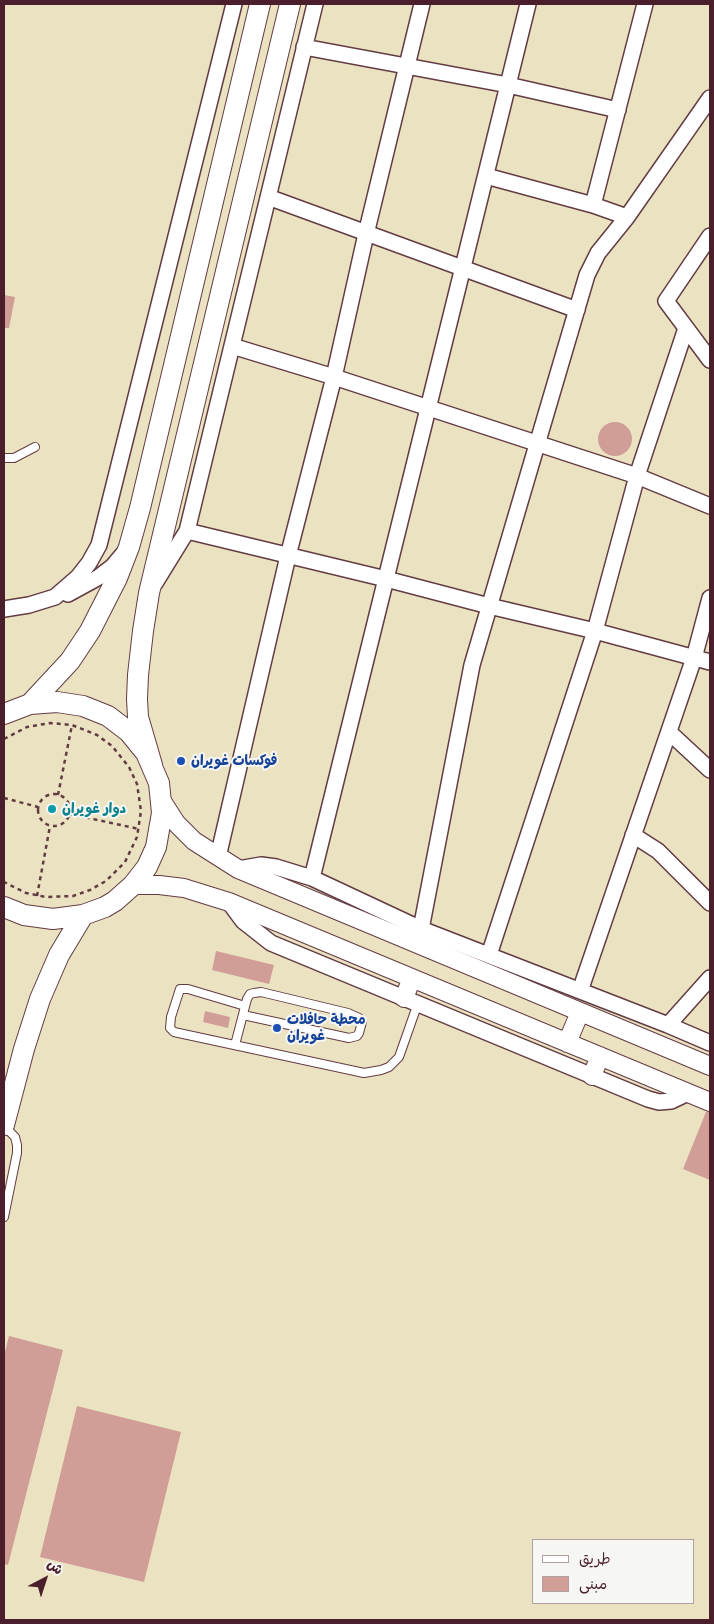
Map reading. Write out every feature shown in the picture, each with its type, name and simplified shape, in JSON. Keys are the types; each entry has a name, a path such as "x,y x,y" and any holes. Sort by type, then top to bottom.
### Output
{"main road":[{"path":"14,706 70,662 90,631 117,578 129,547 140,508 260,4"},
{"path":"4,907 24,915 53,919 83,915 105,907 133,886 146,867 156,847 162,824 162,802 159,783 138,717 137,699 138,675 149,593 290,4"},
{"path":"14,706 50,702 70,703 96,710 129,732 142,748 152,765"},
{"path":"4,1126 24,1049 40,998 59,955 83,915"}],"street":[{"path":"55,597 68,588 78,577 89,563 99,545 234,4"},
{"path":"149,593 187,531 315,4"},
{"path":"218,857 288,556 334,377 366,234 422,4"},
{"path":"312,878 528,4"},
{"path":"593,205 645,4"},
{"path":"304,47 508,85 618,110"},
{"path":"421,929 472,665 587,275 598,253 627,217 710,98"},
{"path":"486,176 593,205 627,217"},
{"path":"268,197 577,310"},
{"path":"710,236 666,300 710,360"},
{"path":"489,955 595,631 637,476 686,328"},
{"path":"232,346 334,377 637,476 710,506"},
{"path":"187,531 595,631 710,662"},
{"path":"4,609 28,605 72,593 99,578 112,567 129,547"},
{"path":"580,991 694,658 710,598"},
{"path":"668,732 710,770"},
{"path":"162,802 170,816 194,841 238,869 710,1066"},
{"path":"633,835 658,851 710,903"},
{"path":"238,869 261,865 312,878 421,929 710,1043"},
{"path":"133,886 159,885 184,888 229,902 710,1102"},
{"path":"229,902 242,921 271,942 592,1076 659,1102 671,1101 688,1093"},
{"path":"411,1000 412,978"},
{"path":"668,1025 710,978"},
{"path":"567,1043 580,1012"},
{"path":"592,1076 600,1056"}],"lane":[{"path":"4,458 14,458 34,447"},
{"path":"245,1006 184,988 180,989 171,1018 170,1028 174,1032 358,1072 373,1072 389,1067 399,1057 411,1000"},
{"path":"235,1045 245,1006 250,994 261,992 348,1013 359,1018 362,1022 357,1036 349,1038 243,1014"},
{"path":"4,1126 15,1137 17,1153 4,1216"}],"path":[{"path":"4,739 17,731 38,724 72,725 89,731 105,740 118,752 129,767 137,784 140,802 139,829 134,846 125,862 106,881 90,890 73,896 55,898 37,896 16,889 4,882"},
{"path":"58,795 72,725"},
{"path":"58,795 68,802 70,814 63,824 50,826 40,820 38,807 46,796 58,795"},
{"path":"4,798 38,807"},
{"path":"70,814 139,829"},
{"path":"37,896 50,826"}],"building":[{"path":"4,295 15,297 9,328 4,328"},
{"path":"615,422 627,427 632,439 627,451 615,456 603,451 598,439 603,427"},
{"path":"216,951 274,965 269,984 212,970"},
{"path":"205,1011 230,1017 228,1028 203,1022"},
{"path":"706,1112 710,1112 710,1180 683,1169"},
{"path":"9,1336 63,1350 8,1565 4,1564 4,1356"},
{"path":"77,1406 181,1432 144,1582 40,1557"}],"place":[{"name":"فوكسات غويران","path":"181,761"},
{"name":"دوار غويران","path":"52,809"},
{"name":"محطة حافلات غويران","path":"277,1028"}]}
